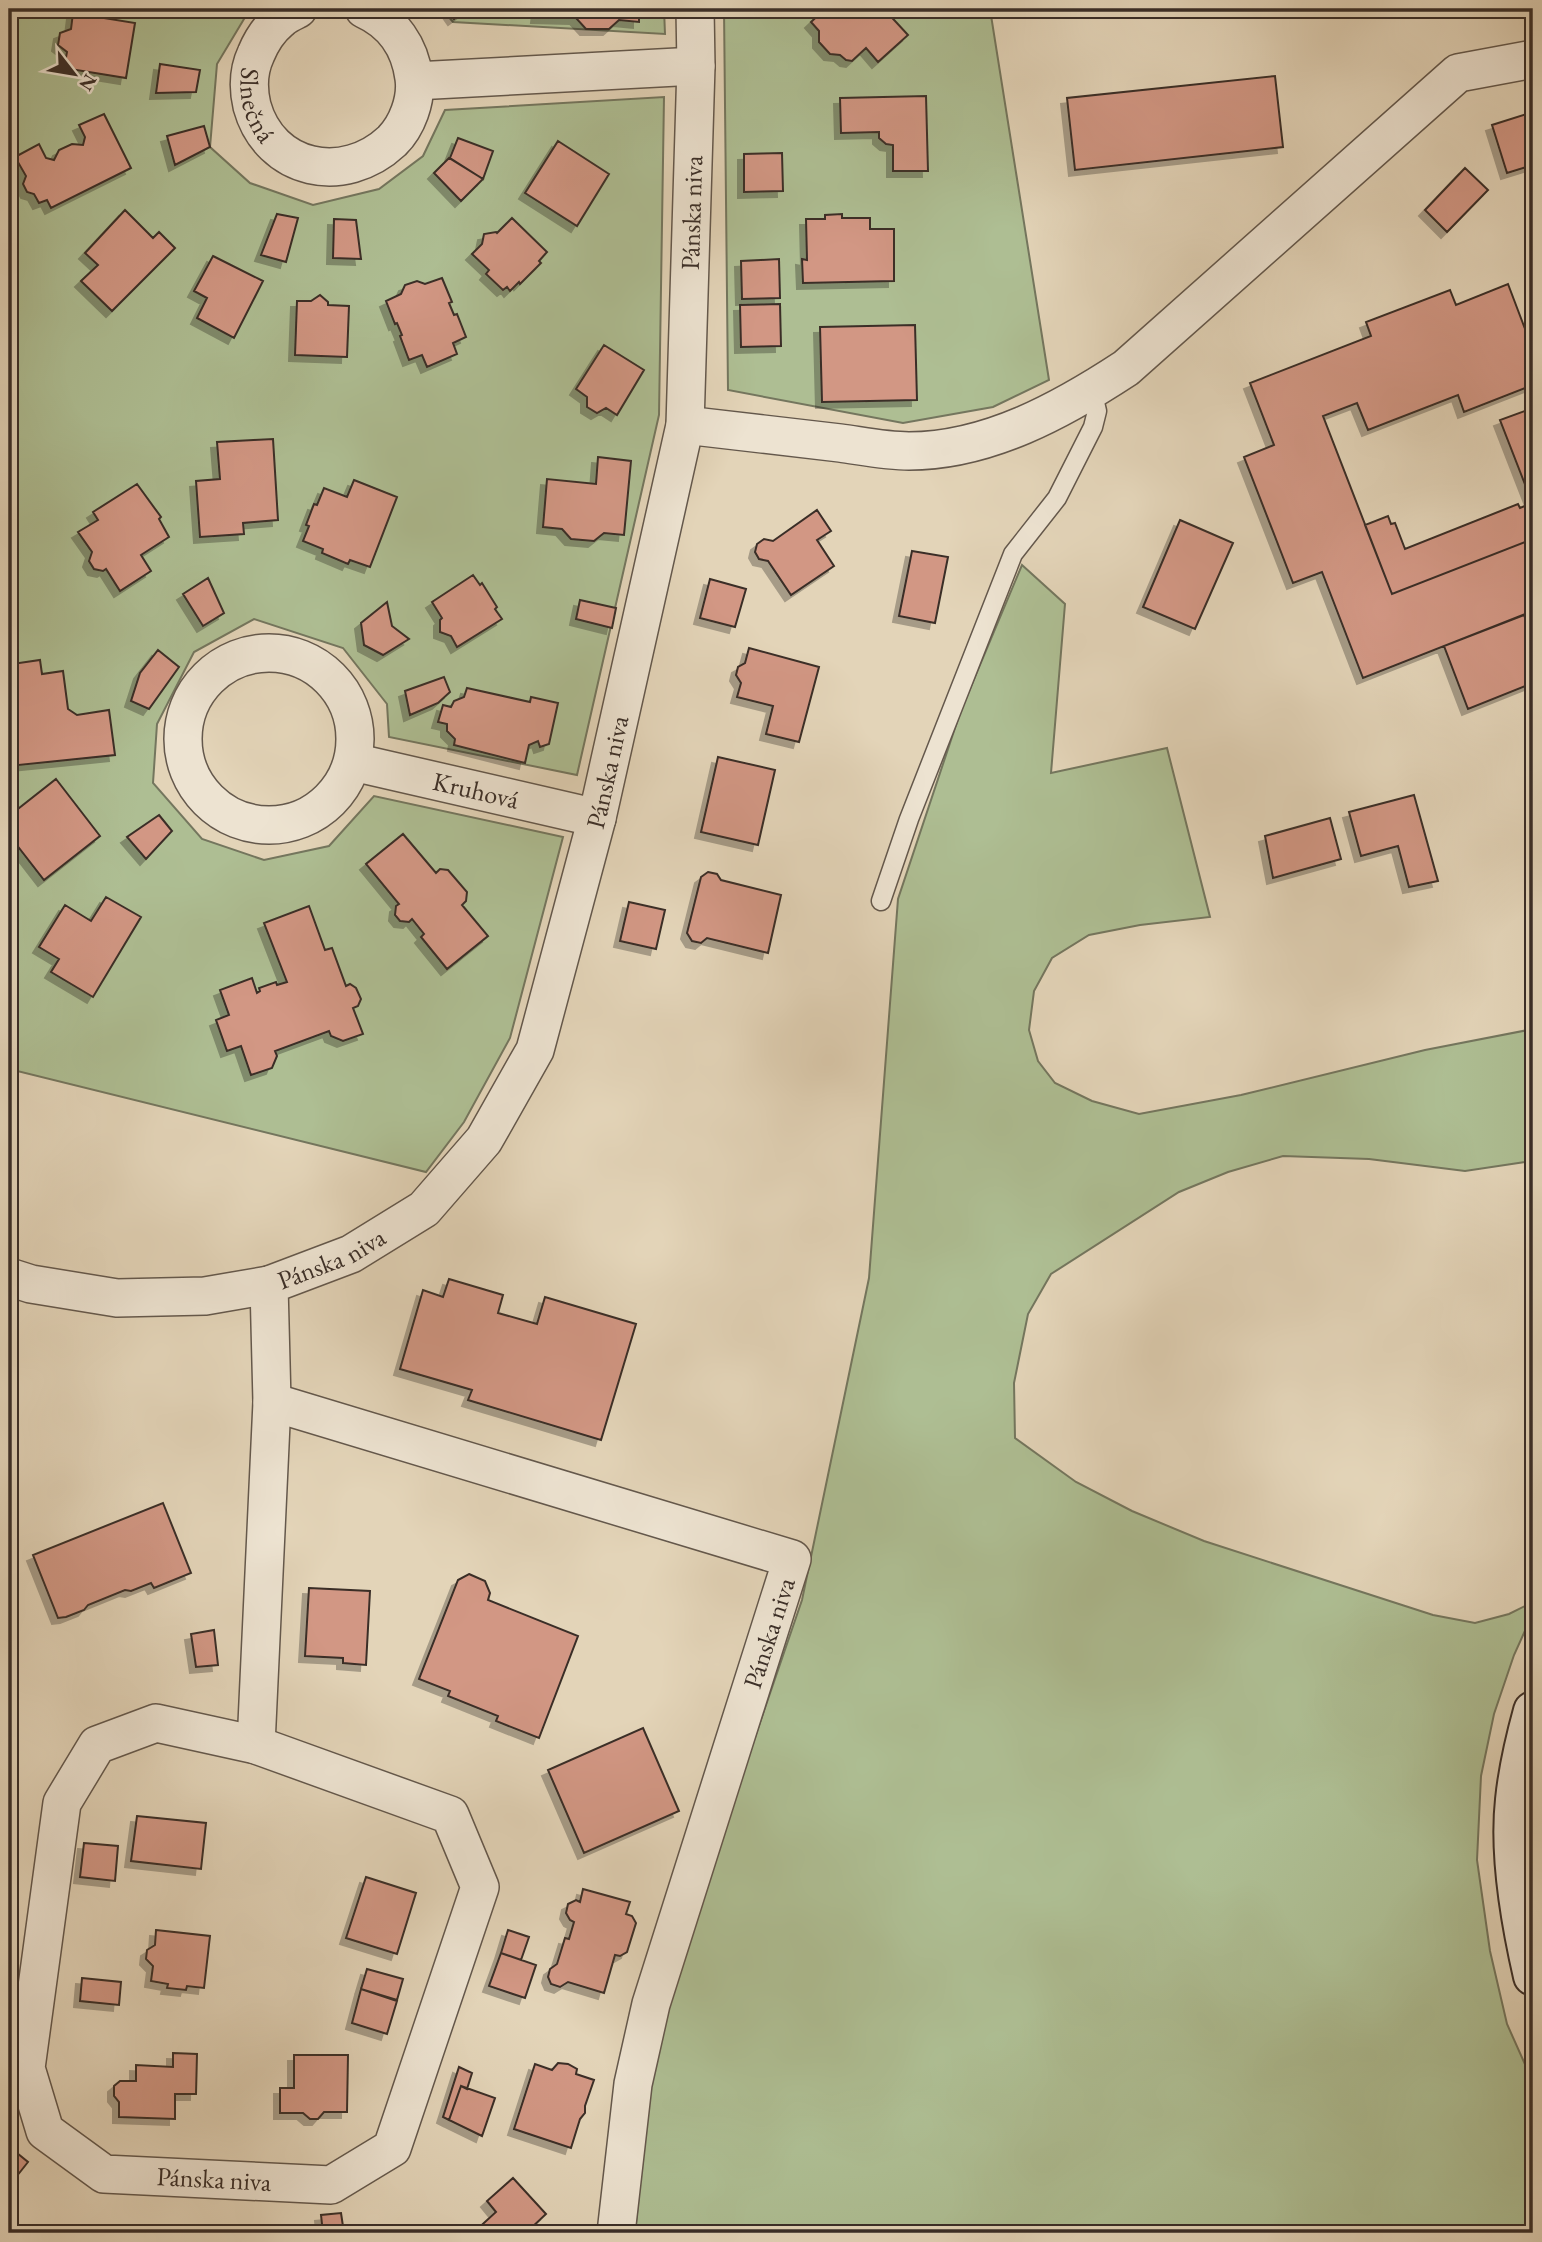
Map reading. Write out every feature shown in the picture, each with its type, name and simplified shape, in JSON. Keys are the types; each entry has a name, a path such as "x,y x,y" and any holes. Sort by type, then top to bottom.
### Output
{"main road":[{"path":"1533,1711 1518,1775 1514,1823 1521,1910 1533,1976"}],"street":[{"name":"Slnečná","path":"298,9 279,20 262,40 251,64 249,93 256,120 272,144 296,160 323,167 351,166 378,154 398,135 411,109 415,81 410,55 397,32 378,15 364,9"},
{"name":"Pánska niva","path":"256,1745 272,1402 269,1285 351,1254 424,1209 484,1140 535,1050 597,818 685,425 696,66 695,9"},
{"path":"685,425 909,451 950,447 994,436 1041,418 1126,368 1458,73 1533,60"},
{"path":"415,81 696,66"},
{"path":"280,653 308,661 332,679 348,704 356,733 353,762 342,787 323,807 299,821 272,826 245,822 220,811 200,791 188,767 183,741 187,714 201,687 223,667 250,655 280,653"},
{"name":"Kruhová","path":"353,762 597,818"},
{"path":"9,1278 117,1298 205,1296 269,1285"},
{"name":"Pánska niva","path":"272,1402 792,1559 652,2004 633,2084 616,2233"},
{"name":"Pánska niva","path":"156,1723 256,1745 450,1815 480,1887 393,2148 331,2185 104,2174 45,2131 26,2068 62,1803 97,1745 156,1723"}],"lane":[{"path":"881,901 909,819 1013,554 1057,498 1093,427 1097,411 1092,390"}],"green space":[{"path":"9,9 250,9 217,64 210,147 250,183 313,205 379,189 423,156 445,110 664,97 659,415 577,775 389,737 387,704 343,648 254,619 194,652 157,724 153,783 202,839 264,860 329,846 374,796 563,837 510,1038 464,1122 426,1172 9,1069"},
{"path":"442,9 664,9 665,34 453,22"},
{"path":"724,9 990,9 1049,380 993,407 903,423 728,390"},
{"path":"1022,565 1065,604 1051,773 1167,748 1210,917 1140,925 1089,935 1052,958 1034,991 1029,1030 1038,1061 1055,1083 1092,1101 1139,1114 1241,1095 1425,1050 1533,1029 1533,1159 1465,1171 1369,1159 1283,1156 1228,1172 1179,1192 1051,1274 1028,1314 1014,1383 1015,1438 1076,1482 1132,1511 1204,1541 1433,1615 1475,1623 1509,1614 1533,1602 1533,1613 1514,1655 1494,1714 1481,1776 1477,1860 1490,1951 1507,2024 1533,2077 1533,2233 635,2233 656,2026 802,1600 869,1278 898,899 961,710"}],"building":[{"path":"447,9 467,9 454,19"},
{"path":"538,9 639,9 639,22 619,20 609,29 586,29 576,18 537,17"},
{"path":"825,9 884,9 908,35 878,62 866,48 852,61 846,60 840,55 830,54 819,42 819,31 811,22"},
{"path":"73,13 135,23 126,78 64,68 67,52 58,45 60,33 71,29"},
{"path":"160,64 200,70 196,92 156,93"},
{"path":"1275,76 1283,147 1075,170 1067,98"},
{"path":"926,96 928,171 893,171 893,145 886,144 879,138 879,132 841,133 840,98"},
{"path":"1533,112 1533,165 1507,173 1492,125"},
{"path":"104,114 131,168 51,208 47,200 39,203 34,194 27,192 23,184 26,176 15,157 39,144 46,158 54,160 59,150 72,144 83,145 85,137 79,125"},
{"path":"204,126 210,147 175,165 167,136"},
{"path":"458,138 493,151 483,179 450,158"},
{"path":"558,141 609,174 577,226 525,193"},
{"path":"782,153 783,191 744,192 744,154"},
{"path":"449,158 483,179 461,201 434,173"},
{"path":"1465,168 1488,190 1447,232 1425,210"},
{"path":"125,210 153,238 159,232 175,248 112,311 81,281 98,265 85,253"},
{"path":"277,214 298,218 286,262 261,255"},
{"path":"842,214 842,218 870,218 870,229 894,229 894,281 803,283 802,259 807,260 806,219 825,219 825,215"},
{"path":"512,218 547,252 539,261 541,263 510,291 507,287 503,290 486,274 489,270 472,254 482,244 484,234 497,233"},
{"path":"334,219 356,220 361,259 333,258"},
{"path":"213,256 263,281 234,338 197,318 207,298 194,291"},
{"path":"779,259 780,298 742,299 741,261"},
{"path":"442,278 452,302 449,303 454,315 457,314 466,337 453,343 457,354 427,367 422,355 409,360 400,336 402,335 386,301 401,294 405,285 417,281 425,284"},
{"path":"1508,284 1533,350 1533,385 1464,412 1458,395 1368,430 1357,403 1323,416 1392,594 1533,539 1533,611 1363,678 1322,572 1293,583 1244,457 1274,445 1250,383 1371,336 1366,322 1450,290 1456,305"},
{"path":"320,295 328,305 349,306 347,357 295,355 297,301 311,301"},
{"path":"780,304 781,346 741,347 740,305"},
{"path":"915,325 917,400 822,402 820,327"},
{"path":"604,345 644,370 617,415 606,408 597,413 587,407 587,397 576,389"},
{"path":"1533,408 1533,505 1500,420"},
{"path":"273,439 278,520 243,523 244,534 200,537 196,481 220,479 217,442"},
{"path":"598,457 631,461 624,535 604,533 594,541 571,539 562,529 543,527 547,479 596,484"},
{"path":"354,480 397,497 370,567 350,560 348,564 303,541 314,504 317,505 324,488 347,497"},
{"path":"137,484 161,517 159,519 169,537 141,555 151,571 120,591 106,569 94,569 89,561 92,552 78,532 98,520 93,512"},
{"path":"1532,503 1533,539 1392,594 1365,525 1388,516 1391,524 1395,523 1405,549 1518,504 1520,508"},
{"path":"817,510 831,531 817,540 834,566 791,595 768,561 759,559 755,552 757,544 764,539 773,541"},
{"path":"1180,520 1233,543 1195,629 1143,607"},
{"path":"912,551 948,557 935,623 899,616"},
{"path":"473,575 480,585 482,583 502,619 457,647 451,636 440,632 442,618 432,602"},
{"path":"208,578 224,613 203,626 183,594"},
{"path":"710,579 746,589 735,627 700,618"},
{"path":"580,600 616,608 612,628 576,619"},
{"path":"387,602 392,626 409,639 383,655 364,645 361,623"},
{"path":"1524,615 1533,639 1533,666 1530,667 1533,683 1468,709 1444,646"},
{"path":"749,648 819,667 799,742 766,734 773,706 737,697 741,683 736,675 738,667 745,663"},
{"path":"158,650 179,667 149,709 131,701 140,673"},
{"path":"40,660 42,674 63,671 68,709 77,715 109,710 115,755 9,766 9,709 16,708 12,664"},
{"path":"444,677 450,692 438,703 410,715 405,691"},
{"path":"467,688 530,702 531,697 558,703 549,744 540,747 538,741 529,745 525,763 454,745 455,739 447,731 447,724 438,722 443,705 451,707 454,701 464,697"},
{"path":"718,757 775,770 758,845 701,832"},
{"path":"56,779 100,836 44,880 9,835 9,816"},
{"path":"1414,795 1438,881 1409,887 1398,846 1361,856 1349,812"},
{"path":"159,815 172,831 146,859 127,837"},
{"path":"1330,818 1341,859 1273,878 1265,836"},
{"path":"403,834 436,873 440,869 448,870 467,892 466,901 462,905 488,936 447,969 421,937 424,934 412,919 409,922 400,921 395,915 396,906 399,904 366,864"},
{"path":"708,872 717,874 721,880 781,895 768,953 707,938 701,943 692,941 687,933 701,877"},
{"path":"106,897 141,917 93,997 51,972 59,959 39,947 65,905 91,921"},
{"path":"629,902 665,910 656,949 620,941"},
{"path":"309,906 325,950 332,948 346,986 350,984 356,988 361,999 358,1006 353,1008 363,1034 343,1041 331,1036 329,1031 275,1051 277,1056 272,1068 251,1075 241,1046 227,1051 216,1020 229,1015 220,990 252,978 257,993 259,988 276,982 277,985 287,982 264,923"},
{"path":"449,1279 503,1295 498,1313 537,1324 545,1297 636,1324 601,1440 468,1400 472,1390 400,1369 423,1290 443,1297"},
{"path":"163,1503 191,1573 154,1588 151,1583 131,1591 125,1590 88,1605 84,1610 58,1618 33,1555"},
{"path":"469,1574 485,1581 490,1593 488,1600 578,1636 539,1738 496,1721 498,1716 448,1696 450,1691 419,1679 458,1580"},
{"path":"309,1588 370,1591 366,1665 343,1663 343,1658 305,1656"},
{"path":"214,1630 218,1665 196,1667 191,1634"},
{"path":"643,1728 679,1811 584,1853 548,1770"},
{"path":"137,1816 206,1823 201,1869 131,1861"},
{"path":"84,1843 118,1846 115,1881 80,1877"},
{"path":"366,1877 416,1893 397,1954 346,1938"},
{"path":"583,1889 630,1902 626,1914 632,1916 636,1923 627,1952 620,1956 615,1955 604,1993 568,1982 560,1987 551,1984 548,1977 550,1969 557,1964 565,1938 569,1939 574,1922 566,1913 568,1904 576,1900 580,1902"},
{"path":"156,1930 210,1936 204,1988 167,1988 168,1984 151,1981 153,1966 146,1959 147,1950 155,1945"},
{"path":"508,1930 529,1937 521,1960 501,1953"},
{"path":"501,1953 536,1965 525,1998 489,1986"},
{"path":"367,1969 403,1979 397,2000 361,1989"},
{"path":"82,1978 121,1982 119,2005 80,2001"},
{"path":"361,1989 397,2001 387,2034 352,2023"},
{"path":"173,2053 197,2054 196,2094 175,2094 175,2119 119,2117 119,2102 114,2096 114,2086 120,2081 136,2081 136,2065 173,2067"},
{"path":"294,2055 348,2055 347,2112 324,2112 318,2119 310,2119 303,2113 280,2113 280,2088 294,2088"},
{"path":"558,2063 568,2064 577,2069 576,2074 594,2080 571,2148 514,2129 535,2064 552,2070"},
{"path":"459,2067 472,2073 467,2089 461,2086 449,2120 443,2117"},
{"path":"461,2086 495,2098 482,2136 449,2120"},
{"path":"12,2149 28,2162 9,2186 9,2154"},
{"path":"513,2178 546,2214 529,2230 532,2233 473,2233 496,2212 487,2201"},
{"path":"341,2213 344,2233 323,2233 321,2215"},
{"path":"212,2228 251,2230 251,2233 212,2233"}]}
